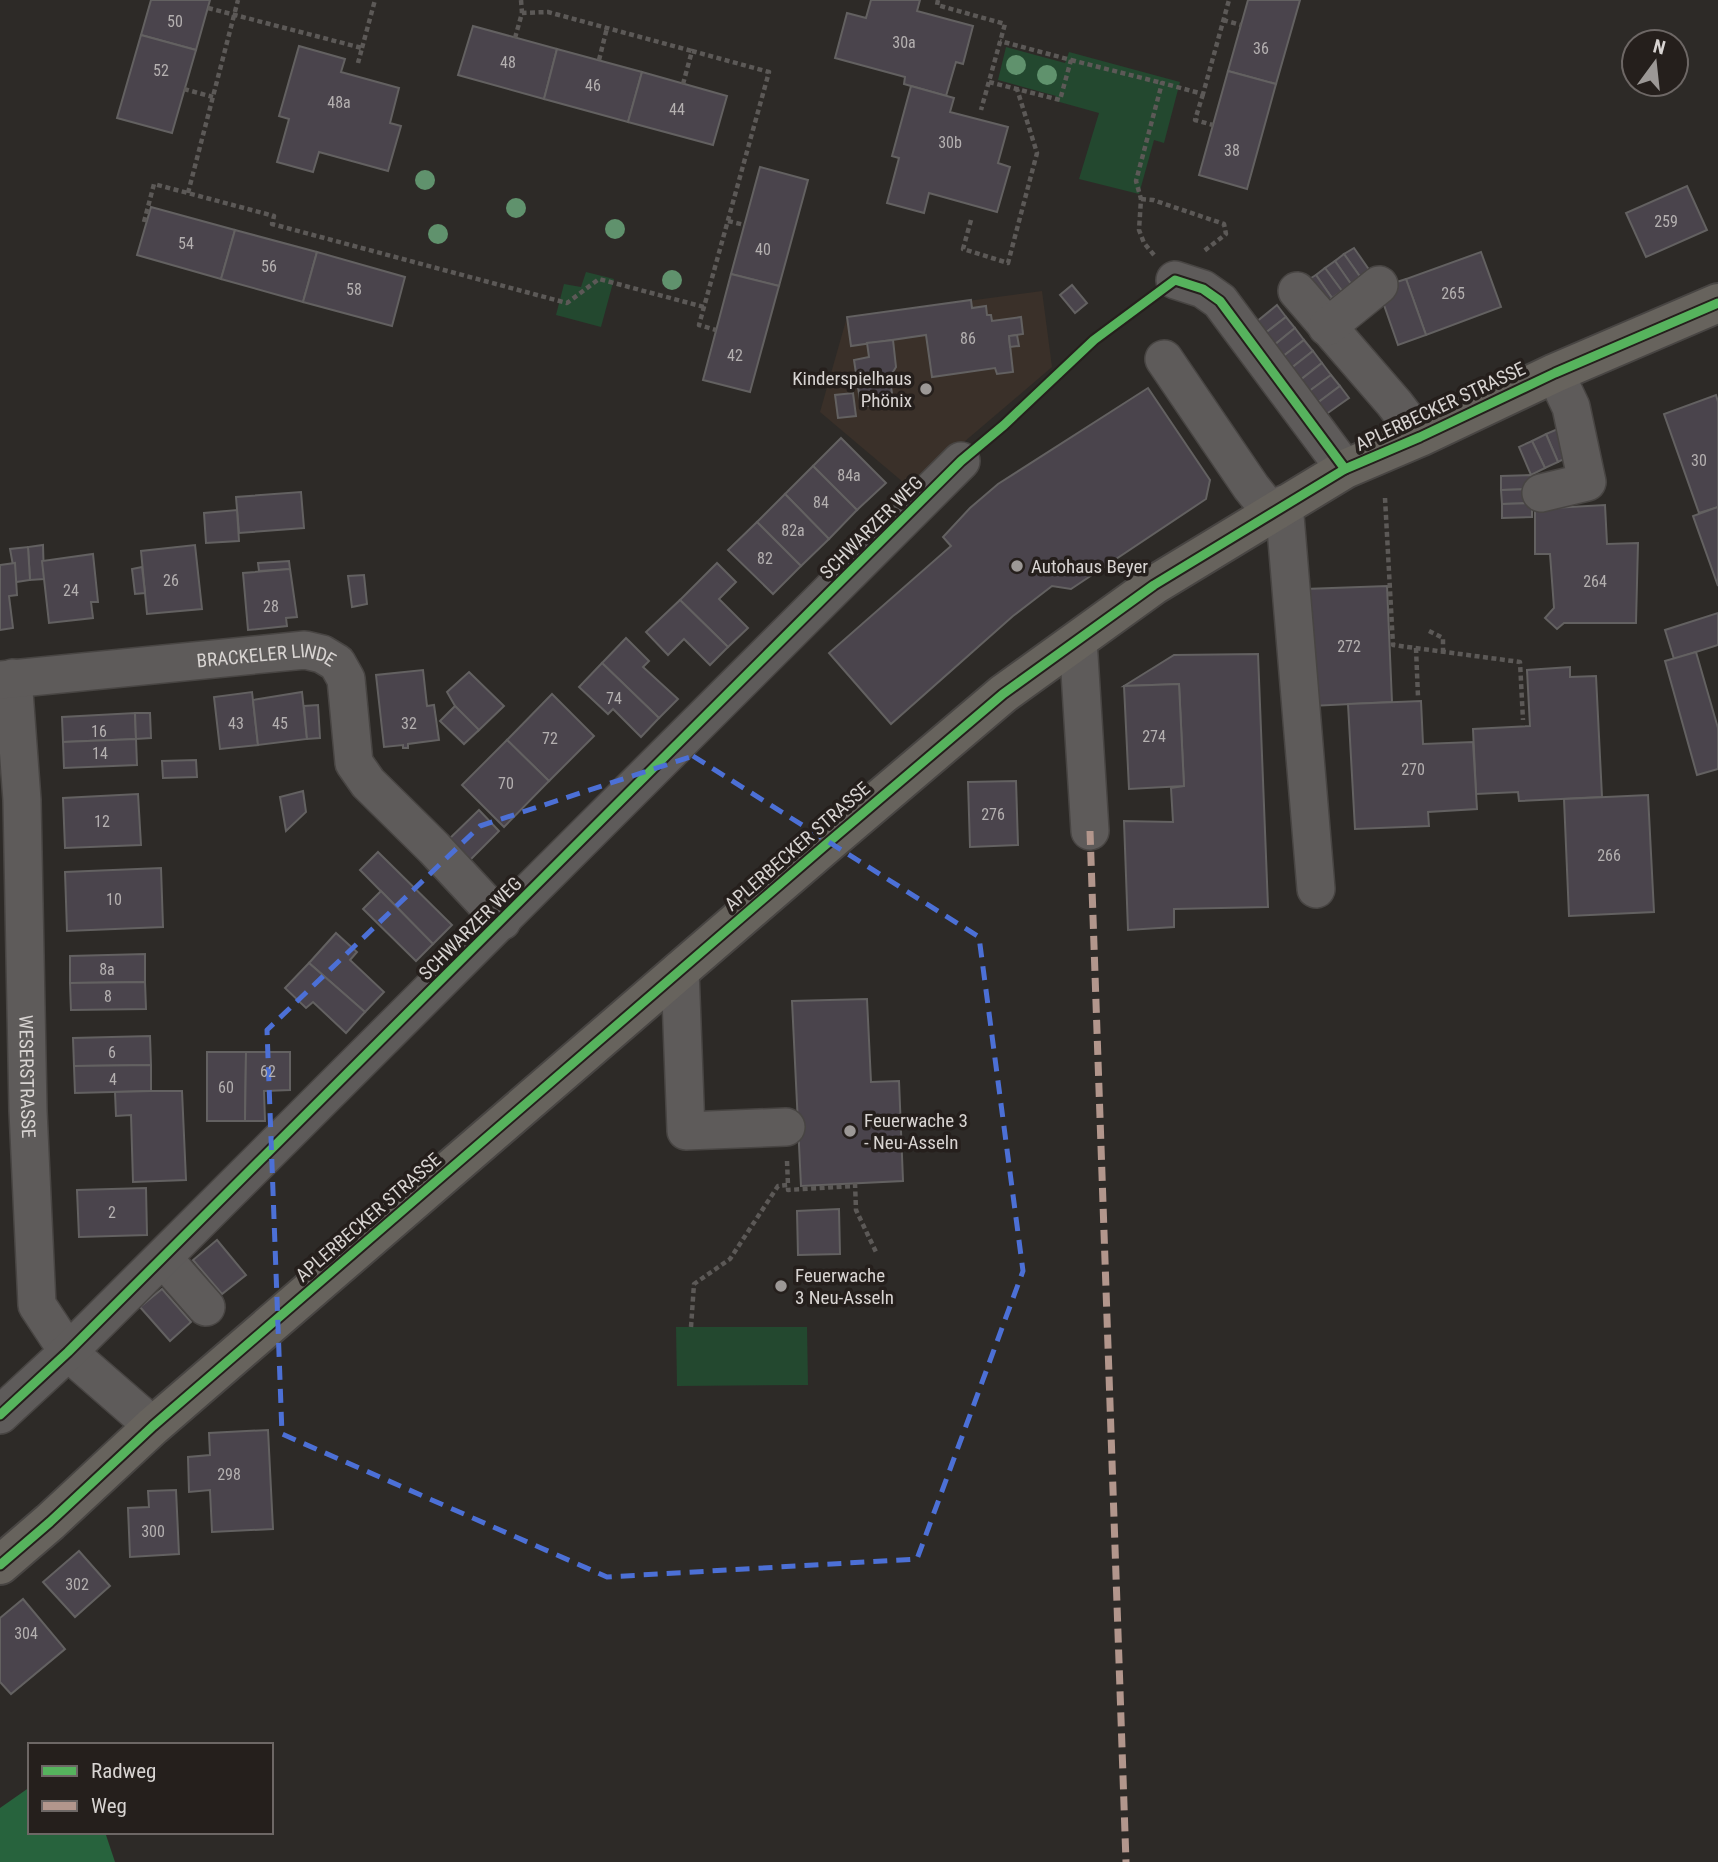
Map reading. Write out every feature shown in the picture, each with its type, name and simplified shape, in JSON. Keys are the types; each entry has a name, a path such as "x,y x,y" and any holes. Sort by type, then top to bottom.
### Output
{"main road":[{"name":"APLERBECKER STRASSE","path":"0,1565 153,1426 1003,694 1154,585 1345,469 1555,373 1718,303"}],"street":[{"path":"1175,280 1203,289 1220,301 1345,469"},
{"path":"1327,327 1379,285"},
{"path":"1297,291 1420,437"},
{"path":"1164,359 1246,481 1277,508 1316,889"},
{"path":"1541,493 1587,482 1571,407 1555,373"},
{"name":"SCHWARZER WEG","path":"0,1415 163,1258 961,461"},
{"path":"1078,640 1090,831"},
{"name":"BRACKELER LINDE","path":"7,679 305,650 322,654 337,663 346,680 354,762 369,783 502,921"},
{"name":"WESERSTRASSE","path":"7,679 22,800 28,1111 37,1305 68,1352 153,1426"},
{"path":"680,970 686,1131 786,1127"},
{"path":"163,1258 206,1307"}],"path":[{"path":"188,193 238,0"},
{"path":"358,63 375,0"},
{"path":"516,38 522,13 521,0"},
{"path":"939,0 937,5 1005,24 981,110"},
{"path":"1213,125 1195,120 1229,0"},
{"path":"208,8 362,48"},
{"path":"522,13 548,12 769,72 699,325 716,330"},
{"path":"1223,20 1241,25"},
{"path":"599,60 607,28"},
{"path":"1000,41 1203,94"},
{"path":"683,84 692,51"},
{"path":"989,82 1060,100 1071,60"},
{"path":"1139,230 1141,200 1136,181 1162,83"},
{"path":"184,89 213,97"},
{"path":"971,220 963,249 1008,263 1037,153 1017,89"},
{"path":"144,222 155,184 274,216 272,224 567,303 599,279 704,307"},
{"path":"1141,200 1153,200 1219,222 1226,229 1226,234 1221,239 1180,268 1175,280"},
{"path":"728,221 745,225"},
{"path":"1385,498 1393,645 1520,662 1523,720"},
{"path":"1429,631 1443,638 1443,652"},
{"path":"1416,648 1419,696"},
{"path":"691,1327 694,1284 730,1259 778,1186 788,1185 788,1190 854,1185 856,1210 876,1252"}],"highlighted area":[{"path":"693,756 979,937 1023,1271 917,1559 607,1577 282,1434 267,1030 480,826"}],"shaded area":[{"name":"Kinderspielhaus Phönix","path":"1042,291 1052,367 910,488 820,412 847,317"}],"green space":[{"path":"1006,47 1065,63 1069,52 1180,82 1164,143 1154,140 1139,194 1079,179 1099,113 1056,101 1056,96 998,80"},
{"path":"586,272 614,279 601,327 556,315 564,284 581,287"},
{"path":"676,1327 807,1327 808,1385 677,1386"},
{"path":"28,1788 28,1834 106,1834 115,1862 0,1862 0,1808"}],"building":[{"path":"151,0 210,0 196,50 141,35"},
{"path":"871,0 920,0 917,11 973,26 963,64 956,62 946,96 904,84 905,77 835,58 847,13 866,18"},
{"path":"1248,0 1300,0 1276,84 1228,71"},
{"path":"473,26 557,49 544,99 458,75"},
{"path":"141,35 196,50 172,133 117,118"},
{"path":"299,46 345,59 341,72 399,88 390,123 401,126 388,171 319,152 313,172 277,162 289,119 279,116"},
{"path":"557,49 642,72 628,122 544,99"},
{"path":"1228,71 1276,84 1247,189 1199,175"},
{"path":"642,72 727,96 713,145 628,122"},
{"path":"911,86 954,98 950,112 1008,127 998,163 1010,167 997,212 929,193 924,213 887,203 899,158 892,156"},
{"path":"760,167 808,180 779,286 731,274"},
{"path":"1687,186 1707,230 1646,257 1626,213"},
{"path":"151,207 235,230 221,279 137,255"},
{"path":"235,230 317,252 303,302 221,279"},
{"path":"1354,248 1370,271 1361,278 1344,254"},
{"path":"317,252 405,277 392,326 303,302"},
{"path":"1481,252 1501,307 1426,335 1406,279"},
{"path":"1344,254 1361,278 1351,284 1335,261"},
{"path":"1335,261 1351,284 1342,291 1325,268"},
{"path":"1325,268 1342,291 1332,298 1316,275"},
{"path":"731,274 779,286 750,392 703,380"},
{"path":"1316,275 1332,298 1323,305 1306,281"},
{"path":"1406,279 1426,335 1398,345 1378,288"},
{"path":"1072,285 1087,303 1075,313 1060,295"},
{"path":"971,300 972,308 986,306 987,315 991,315 992,321 1021,317 1023,334 1009,336 1013,372 997,374 995,368 932,377 926,335 851,346 847,317"},
{"path":"1277,305 1286,317 1264,334 1255,323"},
{"path":"1286,317 1295,328 1273,346 1264,334"},
{"path":"1295,328 1304,340 1282,357 1273,346"},
{"path":"1017,335 1019,346 1010,347 1009,336"},
{"path":"893,340 896,367 890,377 893,402 861,407 854,360 869,357 867,343"},
{"path":"1304,340 1313,351 1290,369 1282,357"},
{"path":"1313,351 1322,363 1299,381 1290,369"},
{"path":"1322,363 1331,375 1308,392 1299,381"},
{"path":"1331,375 1340,386 1316,404 1308,392"},
{"path":"1340,386 1349,398 1325,415 1316,404"},
{"name":"Autohaus Beyer","path":"1148,388 1210,480 1206,499 1071,589 1052,586 1013,616 891,724 829,653 951,546 943,537 970,508 998,484"},
{"path":"853,393 856,416 838,418 835,395"},
{"path":"1716,395 1718,507 1699,513 1664,414"},
{"path":"1560,428 1572,455 1558,462 1546,434"},
{"path":"1546,434 1558,462 1545,468 1532,441"},
{"path":"841,438 886,483 857,510 813,466"},
{"path":"1532,441 1545,468 1531,475 1519,447"},
{"path":"813,466 857,510 829,539 785,494"},
{"path":"1531,475 1531,489 1501,490 1501,476"},
{"path":"1531,489 1532,503 1502,504 1501,490"},
{"path":"301,492 304,528 239,533 236,497"},
{"path":"785,494 829,539 801,566 757,522"},
{"path":"1532,503 1532,517 1502,518 1502,504"},
{"path":"1605,505 1607,544 1638,543 1636,623 1564,623 1557,629 1545,618 1554,608 1550,554 1535,554 1535,509"},
{"path":"1718,507 1718,586 1693,516"},
{"path":"237,510 239,541 206,543 204,513"},
{"path":"757,522 801,566 773,594 728,550"},
{"path":"43,545 44,579 30,580 28,547"},
{"path":"195,545 202,609 147,614 141,551"},
{"path":"28,547 30,580 16,582 10,549"},
{"path":"93,554 98,602 91,602 93,618 49,623 42,561"},
{"path":"289,561 290,569 259,571 258,563"},
{"path":"15,563 17,595 9,596 13,628 0,630 0,565"},
{"path":"717,563 736,582 719,599 748,628 728,647 680,600"},
{"path":"142,567 145,593 135,594 132,569"},
{"path":"290,569 297,617 286,618 287,626 248,630 243,573"},
{"path":"364,575 367,604 352,607 348,576"},
{"path":"1387,586 1392,702 1311,706 1305,589"},
{"path":"680,600 728,647 710,665 684,639 668,655 646,632"},
{"path":"1718,613 1718,645 1674,659 1665,630"},
{"path":"626,638 649,661 643,667 678,699 659,718 602,663"},
{"path":"1696,652 1718,728 1718,769 1697,775 1665,661"},
{"path":"1258,654 1268,907 1174,909 1174,927 1128,930 1124,821 1173,822 1171,788 1184,786 1179,684 1124,686 1174,655"},
{"path":"602,663 659,718 641,737 613,709 608,714 579,687"},
{"path":"1570,667 1570,677 1596,676 1602,797 1519,801 1518,792 1476,794 1473,729 1530,726 1527,670"},
{"path":"423,670 427,706 434,705 439,740 408,744 408,748 403,748 403,745 384,747 376,675"},
{"path":"469,672 504,706 478,731 455,706 447,692"},
{"path":"1179,684 1184,786 1129,789 1124,686"},
{"path":"252,692 258,745 220,749 214,697"},
{"path":"302,692 307,739 258,745 253,700"},
{"path":"552,694 594,736 549,781 507,740"},
{"path":"1421,701 1423,744 1473,742 1477,809 1428,812 1429,826 1355,829 1348,704"},
{"path":"318,705 320,738 307,739 304,706"},
{"path":"455,706 479,730 464,744 440,721"},
{"path":"135,713 136,739 63,742 62,717"},
{"path":"135,713 150,713 151,738 136,739"},
{"path":"136,739 137,765 64,768 63,742"},
{"path":"507,740 549,781 504,827 462,785"},
{"path":"196,760 197,777 163,778 162,761"},
{"path":"1016,781 1018,845 970,847 968,782"},
{"path":"303,791 306,812 286,831 280,797"},
{"path":"138,794 141,845 65,848 63,798"},
{"path":"1648,795 1654,912 1569,916 1564,799"},
{"path":"479,810 499,831 468,862 447,841"},
{"path":"378,852 452,925 433,944 360,870"},
{"path":"161,868 163,927 67,931 65,872"},
{"path":"381,891 433,944 416,961 363,909"},
{"path":"336,933 357,952 350,960 384,992 365,1012 309,963"},
{"path":"145,954 145,982 70,983 70,956"},
{"path":"309,963 365,1012 346,1033 313,1002 306,1008 285,988"},
{"path":"145,982 146,1009 71,1010 70,983"},
{"name":"Feuerwache 3 - Neu-Asseln","path":"867,999 871,1082 899,1081 903,1181 801,1186 792,1001"},
{"path":"150,1036 151,1065 74,1066 73,1038"},
{"path":"207,1052 246,1052 245,1121 207,1121"},
{"path":"246,1052 290,1052 290,1090 264,1091 265,1121 245,1121"},
{"path":"151,1065 151,1091 75,1093 74,1066"},
{"path":"182,1091 186,1180 133,1182 131,1115 116,1116 115,1092"},
{"path":"146,1188 147,1235 79,1237 77,1190"},
{"path":"839,1209 840,1254 798,1255 797,1211"},
{"path":"217,1240 246,1275 222,1294 193,1260"},
{"path":"162,1289 191,1322 170,1341 140,1307"},
{"path":"268,1430 273,1529 212,1532 210,1490 189,1492 188,1457 210,1455 209,1433"},
{"path":"176,1490 179,1554 130,1557 128,1508 149,1507 148,1491"},
{"path":"79,1551 110,1586 75,1617 43,1582"},
{"path":"23,1599 65,1649 11,1694 0,1682 0,1618"}],"marked path":[{"path":"1090,831 1126,1862"}],"cycle path":[{"path":"0,1415 68,1352 961,461 1004,425 1094,340 1175,280 1203,289 1220,301 1345,469"},
{"path":"0,1565 153,1426 1003,694 1154,585 1345,469 1555,373 1718,303"}],"place":[{"name":"Kinderspielhaus Phönix","path":"926,389"},
{"name":"Autohaus Beyer","path":"1017,566"},
{"name":"Feuerwache 3 - Neu-Asseln","path":"850,1131"},
{"name":"Feuerwache 3 Neu-Asseln","path":"781,1286"}]}
